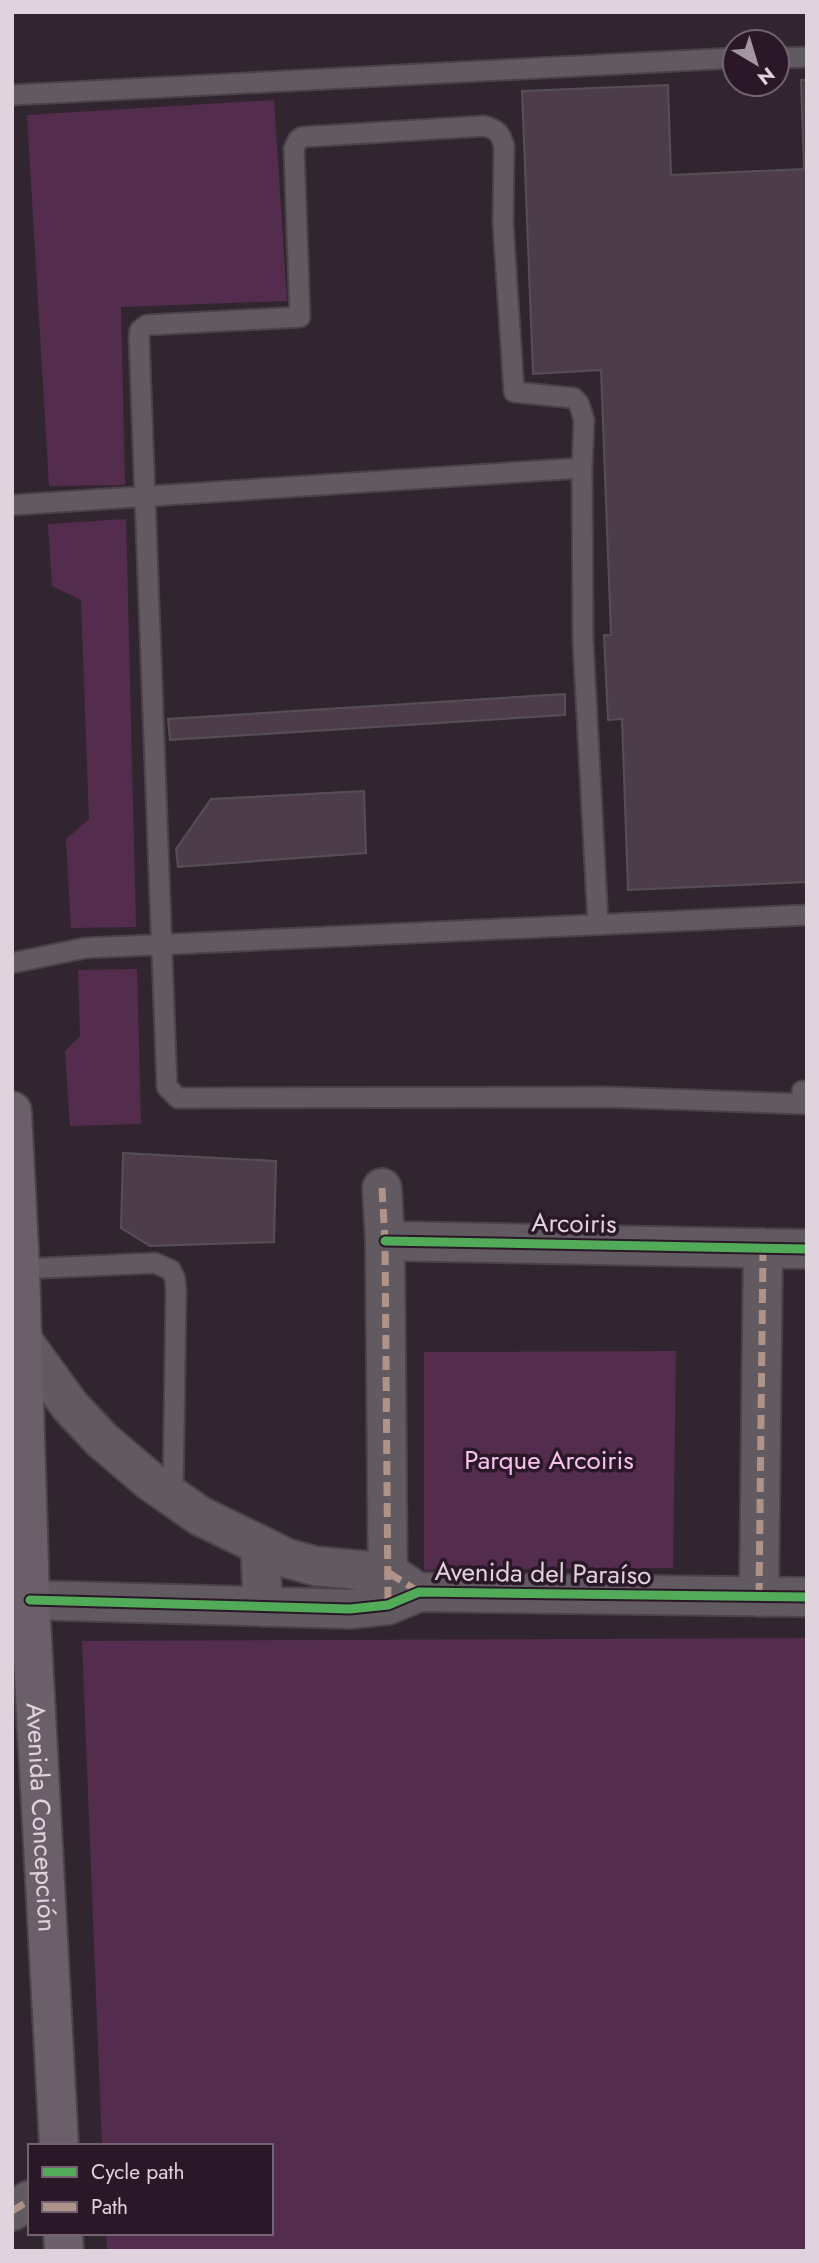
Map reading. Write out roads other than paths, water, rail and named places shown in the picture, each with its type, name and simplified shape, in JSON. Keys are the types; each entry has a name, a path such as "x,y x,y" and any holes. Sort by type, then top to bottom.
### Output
{"main road":[{"name":"Avenida Concepción","path":"12,1111 23,1340 20,1535 30,1600 59,2144"}],"street":[{"path":"382,1188 399,1590"},
{"name":"Arcoiris","path":"385,1241 807,1249"},
{"path":"759,1597 763,1248"},
{"name":"Avenida del Paraíso","path":"23,1340 70,1406 102,1440 173,1498 200,1516 286,1558 399,1590 807,1597"},
{"path":"260,1545 263,1607"},
{"name":"Avenida del Paraíso","path":"30,1600 350,1609 399,1590"},
{"path":"12,2211 28,2201"}],"lane":[{"path":"12,94 721,59"},
{"path":"598,924 583,641 584,420 574,398 514,392 503,223 504,146 498,131 484,126 306,136 298,140 293,149 300,317 147,325 140,330 167,1087 178,1098 608,1097 803,1104 802,1091 807,1091"},
{"path":"12,505 582,468"},
{"path":"12,963 85,948 807,915"},
{"path":"20,1269 155,1264 171,1270 176,1291 173,1498"}],"park label":[{"name":"Parque Arcoiris","path":"549,1460"}]}
